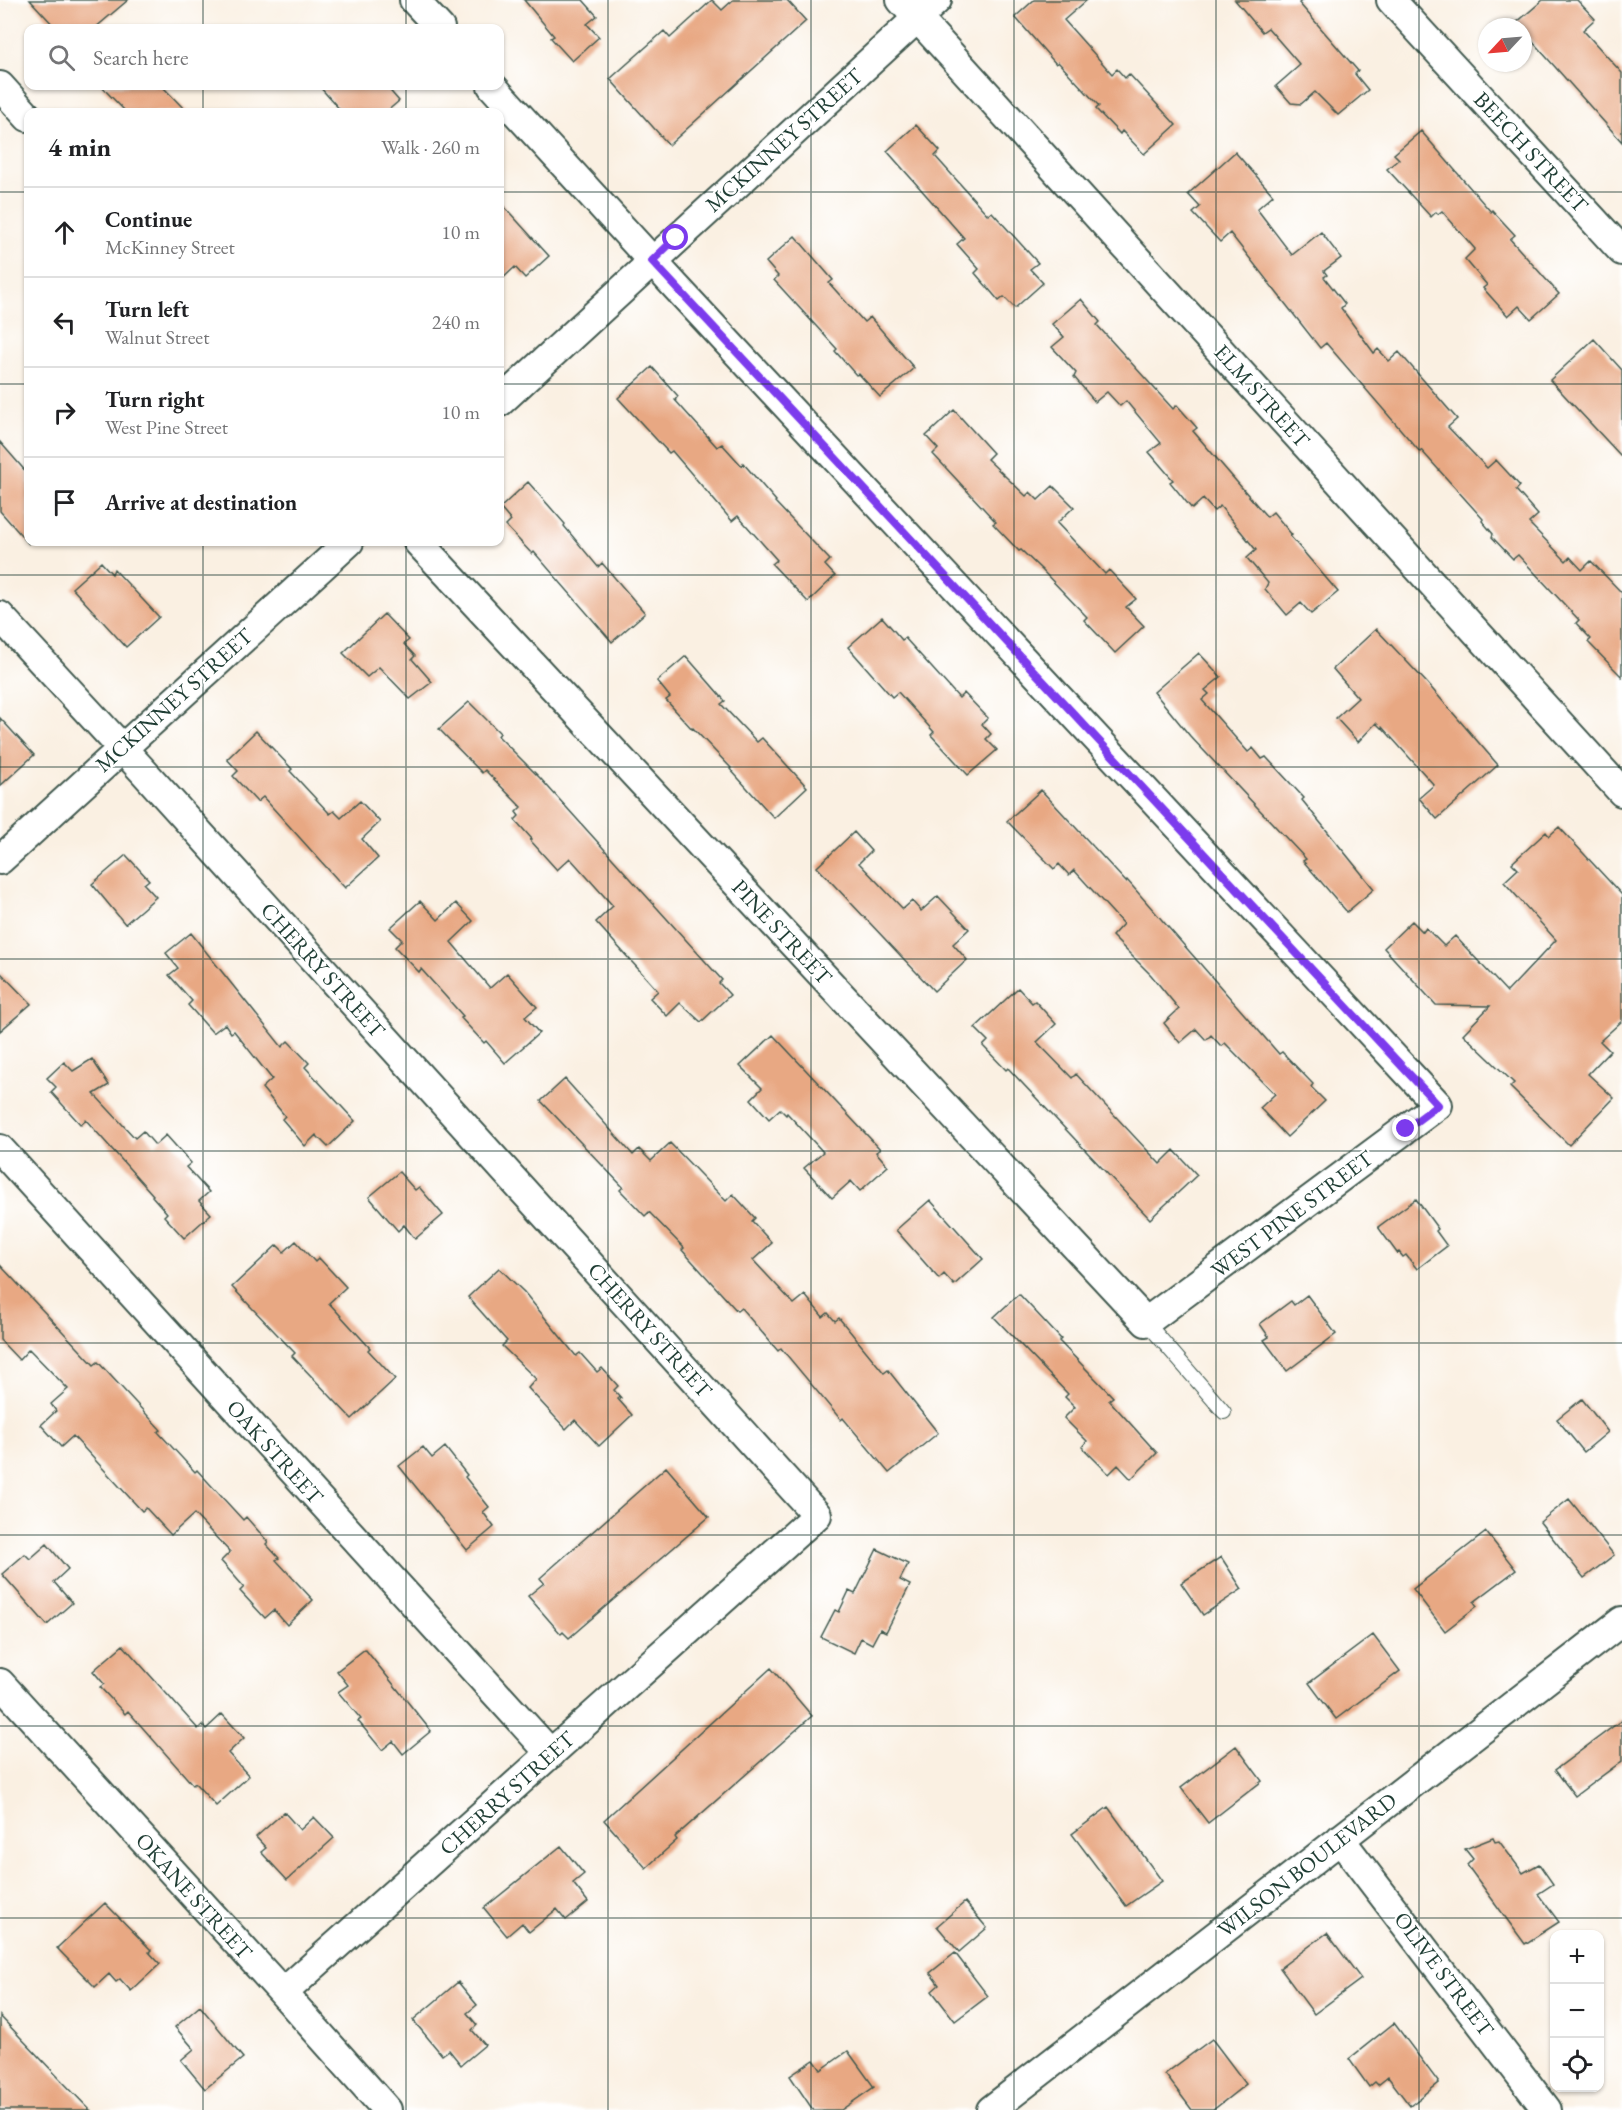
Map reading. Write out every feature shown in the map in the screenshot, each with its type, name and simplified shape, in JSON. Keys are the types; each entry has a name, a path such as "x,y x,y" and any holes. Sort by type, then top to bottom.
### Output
{"street":[{"path":"414,0 436,24"},
{"name":"BEECH STREET","path":"1391,0 1622,251"},
{"name":"MCKINNEY STREET","path":"504,398 652,261 919,6"},
{"name":"ELM STREET","path":"919,6 1622,792"},
{"path":"0,86 24,113"},
{"path":"496,90 652,261"},
{"name":"WEST PINE STREET","path":"652,261 1438,1105 1146,1322"},
{"name":"MCKINNEY STREET","path":"0,860 121,747 345,546"},
{"name":"PINE STREET","path":"422,546 1146,1322"},
{"name":"CHERRY STREET","path":"0,616 817,1515 283,1993"},
{"name":"OAK STREET","path":"0,1149 551,1754"},
{"name":"WILSON BOULEVARD","path":"992,2110 1622,1621"},
{"name":"OKANE STREET","path":"0,1683 387,2110"},
{"name":"OLIVE STREET","path":"1340,1839 1547,2110"}],"lane":[{"path":"1146,1322 1224,1412"}],"building":[{"path":"30,0 128,0 100,24 52,24"},
{"path":"524,0 583,0 597,16 587,24 599,37 572,61 551,38 554,36"},
{"path":"712,0 722,10 733,0 787,0 806,21 669,145 610,79 664,31 670,38"},
{"path":"1034,0 1087,0 1064,20 1112,74 1117,69 1125,78 1129,74 1176,125 1144,154 1122,131 1120,134 1096,109 1099,106 1058,62 1056,64 1015,17"},
{"path":"1235,0 1302,0 1299,3 1358,71 1355,74 1368,90 1338,115 1315,92 1301,104 1291,103 1276,86 1300,65 1268,28 1262,32"},
{"path":"1543,0 1577,0 1595,19 1583,30 1622,73 1622,142 1532,41 1532,18 1522,18"},
{"path":"105,90 166,90 183,108 122,108"},
{"path":"323,90 389,90 399,101 391,108 338,108"},
{"path":"916,125 940,151 935,156 988,215 992,212 1038,263 1030,269 1043,283 1015,308 1004,297 999,301 975,273 979,269 957,244 964,238 887,151"},
{"path":"1421,131 1491,212 1492,210 1515,235 1510,239 1559,294 1531,319 1519,306 1508,316 1483,288 1487,285 1465,259 1475,249 1442,211 1438,214 1436,212 1431,217 1387,169 1399,159 1394,154"},
{"path":"1235,152 1273,195 1257,209 1292,255 1321,232 1341,258 1324,271 1327,275 1324,277 1345,304 1341,308 1374,353 1378,349 1389,361 1399,352 1457,419 1448,427 1487,468 1496,460 1520,486 1516,490 1538,515 1529,523 1566,561 1570,557 1582,570 1591,561 1622,593 1622,677 1588,642 1591,639 1576,623 1579,620 1518,555 1513,559 1492,537 1493,534 1482,521 1483,519 1421,450 1420,452 1326,343 1320,348 1230,233 1220,242 1193,213 1200,207 1188,194"},
{"path":"504,206 549,256 525,278 515,267 504,277"},
{"path":"795,236 833,280 829,283 864,322 870,317 914,368 880,397 859,374 856,375 835,351 837,349 774,280 778,276 766,262"},
{"path":"1081,299 1100,322 1097,325 1173,409 1177,405 1197,428 1193,431 1267,517 1273,512 1292,535 1290,536 1338,592 1311,614 1301,603 1287,615 1265,589 1268,583 1247,558 1256,550 1220,506 1214,511 1203,499 1192,509 1170,482 1173,480 1149,452 1161,443 1126,401 1120,406 1107,392 1095,402 1074,377 1076,373 1052,347 1064,337 1052,324"},
{"path":"1594,339 1622,370 1622,457 1550,380"},
{"path":"652,367 678,396 675,400 717,447 722,444 742,466 743,463 775,502 830,560 825,565 835,576 808,602 772,564 777,560 738,516 732,521 672,451 669,453 618,398"},
{"path":"954,410 993,453 987,459 1026,496 1030,492 1038,500 1053,486 1074,507 1057,523 1105,574 1109,570 1136,599 1126,607 1144,626 1115,653 1084,620 1087,617 993,524 996,522 933,454 938,449 926,436"},
{"path":"0,442 24,469 24,538 0,511"},
{"path":"528,482 565,524 564,526 598,567 602,563 645,613 612,642 534,552 532,554 506,526 511,521 504,513 504,504"},
{"path":"101,562 112,574 114,569 159,617 126,647 72,588"},
{"path":"384,614 409,640 404,644 415,656 412,659 432,682 410,699 379,667 367,677 343,653"},
{"path":"882,617 902,640 905,638 959,698 964,693 988,718 982,724 991,734 986,739 997,750 968,775 931,735 934,732 898,692 892,697 848,647"},
{"path":"1376,629 1427,683 1498,765 1437,819 1419,798 1434,785 1382,727 1376,723 1358,742 1336,718 1358,698 1333,669"},
{"path":"1199,653 1221,677 1205,690 1209,694 1202,700 1248,752 1253,748 1262,759 1266,757 1304,798 1302,800 1374,889 1347,912 1303,861 1306,859 1190,736 1154,692"},
{"path":"686,656 725,701 721,704 757,742 762,738 807,787 774,818 731,768 666,700 670,697 657,681"},
{"path":"469,702 500,733 498,736 540,778 722,980 719,983 730,995 701,1022 680,1003 667,1016 650,998 658,991 596,922 613,906 570,858 557,870 515,820 519,816 516,812 521,807 485,770 482,773 439,729"},
{"path":"0,718 34,755 0,786"},
{"path":"256,731 330,814 334,811 341,818 360,801 380,822 362,839 378,858 345,888 263,797 257,802 233,776 238,771 227,759"},
{"path":"1041,790 1126,882 1127,880 1279,1054 1282,1052 1313,1084 1311,1087 1325,1101 1287,1137 1260,1108 1275,1094 1225,1043 1221,1046 1211,1035 1206,1040 1196,1029 1180,1043 1164,1023 1179,1009 1151,975 1112,936 1123,924 1074,870 1069,875 1059,864 1054,869 1007,821"},
{"path":"1559,827 1622,895 1622,1021 1600,1041 1610,1051 1588,1074 1614,1098 1569,1145 1510,1087 1514,1083 1463,1034 1490,1006 1436,1005 1384,948 1412,921 1423,932 1426,928 1444,946 1455,936 1507,992 1556,940 1504,882 1518,869 1512,863 1546,832 1549,836"},
{"path":"854,832 871,851 859,863 903,909 912,901 921,911 938,896 969,929 953,944 967,960 934,991 817,867"},
{"path":"126,855 149,880 144,884 156,897 125,924 92,884"},
{"path":"420,901 438,920 456,903 473,921 451,942 490,988 507,973 537,1007 525,1017 539,1033 505,1063 461,1018 463,1016 421,969 419,972 395,947 402,940 390,928"},
{"path":"191,933 282,1047 288,1041 309,1063 305,1067 355,1121 328,1147 316,1135 305,1146 282,1119 285,1116 262,1088 272,1079 234,1031 231,1033 225,1024 213,1033 188,1005 192,1001 169,975 178,968 166,953"},
{"path":"0,972 31,1004 0,1031"},
{"path":"1018,988 1032,1003 1035,1001 1056,1024 1037,1042 1072,1078 1076,1074 1160,1164 1174,1150 1197,1175 1150,1219 1008,1068 1006,1070 983,1046 988,1041 975,1028"},
{"path":"773,1035 880,1149 876,1152 888,1166 860,1191 851,1181 832,1198 804,1168 823,1152 787,1113 786,1115 780,1109 769,1119 751,1099 762,1088 740,1066"},
{"path":"92,1059 109,1085 94,1094 135,1138 143,1131 155,1145 166,1135 191,1163 186,1167 209,1192 199,1201 211,1214 184,1238 164,1216 167,1213 153,1195 86,1120 81,1125 51,1092 56,1087 47,1078 64,1062 73,1071"},
{"path":"565,1079 633,1155 639,1149 651,1161 670,1143 726,1201 733,1194 755,1218 752,1221 772,1243 753,1260 794,1304 805,1295 823,1317 828,1313 835,1321 839,1318 884,1373 888,1370 938,1433 889,1473 781,1348 778,1351 741,1308 737,1311 682,1250 684,1248 649,1212 645,1216 620,1190 623,1187 541,1101"},
{"path":"399,1172 415,1190 419,1187 443,1215 415,1239 404,1225 398,1231 369,1197"},
{"path":"1416,1199 1438,1229 1436,1231 1447,1246 1417,1269 1406,1255 1403,1257 1399,1252 1397,1253 1378,1227"},
{"path":"930,1200 983,1259 954,1285 944,1274 939,1279 896,1230"},
{"path":"296,1241 315,1262 319,1258 346,1287 329,1303 395,1379 352,1419 292,1356 295,1353 232,1287 277,1245 284,1252"},
{"path":"0,1265 94,1365 98,1362 161,1430 158,1432 195,1472 197,1470 243,1520 246,1517 268,1542 266,1544 279,1558 276,1560 313,1600 287,1625 274,1610 265,1618 240,1591 244,1587 221,1561 230,1552 194,1514 171,1535 146,1508 142,1511 73,1436 61,1447 41,1425 56,1411 51,1404 68,1389 29,1349 19,1360 0,1340"},
{"path":"499,1268 524,1292 576,1356 580,1353 597,1372 602,1368 618,1386 614,1390 621,1398 618,1399 632,1415 599,1446 575,1420 566,1429 528,1388 536,1379 502,1346 507,1341 468,1297"},
{"path":"1019,1294 1061,1339 1059,1341 1113,1397 1109,1400 1157,1453 1131,1479 1118,1465 1109,1474 1082,1447 1087,1441 1064,1418 1075,1407 1065,1397 1068,1394 994,1317"},
{"path":"1307,1295 1336,1334 1287,1371 1264,1340 1269,1337 1260,1324 1291,1301 1294,1305"},
{"path":"1582,1399 1608,1432 1584,1452 1557,1419"},
{"path":"423,1447 432,1458 445,1447 489,1507 483,1512 494,1527 467,1550 399,1466"},
{"path":"666,1467 709,1517 569,1638 563,1632 561,1634 528,1596 544,1583 540,1578"},
{"path":"1569,1499 1614,1555 1584,1578 1540,1522"},
{"path":"1486,1532 1516,1570 1474,1602 1477,1606 1445,1631 1413,1589"},
{"path":"47,1544 68,1569 54,1582 72,1603 47,1625 2,1574 25,1554 30,1559"},
{"path":"877,1549 908,1564 900,1580 910,1585 886,1632 880,1629 872,1644 861,1638 854,1653 821,1637 835,1610 839,1612 849,1591 855,1594"},
{"path":"1221,1557 1242,1589 1203,1615 1181,1583"},
{"path":"1373,1635 1400,1671 1336,1719 1309,1683"},
{"path":"123,1645 198,1729 202,1725 206,1729 222,1714 244,1738 228,1753 249,1776 216,1806 195,1783 193,1785 128,1711 125,1714 100,1687 104,1684 93,1671"},
{"path":"365,1649 431,1731 403,1754 393,1741 382,1750 358,1721 361,1719 338,1692 348,1685 337,1671"},
{"path":"771,1668 812,1716 675,1837 677,1840 646,1868 604,1820"},
{"path":"1622,1720 1622,1761 1575,1796 1555,1770"},
{"path":"1236,1746 1262,1781 1208,1823 1181,1788"},
{"path":"1108,1807 1162,1881 1126,1906 1072,1834"},
{"path":"284,1812 300,1830 314,1817 334,1838 287,1880 261,1852 266,1848 256,1837"},
{"path":"1493,1838 1495,1842 1499,1841 1523,1873 1539,1864 1553,1884 1538,1894 1559,1922 1525,1944 1467,1865 1473,1859 1465,1849"},
{"path":"561,1846 584,1874 573,1883 588,1902 566,1920 557,1909 529,1932 522,1923 507,1936 484,1908"},
{"path":"965,1902 987,1928 959,1952 937,1926"},
{"path":"105,1903 151,1950 149,1952 160,1964 131,1991 120,1979 116,1982 109,1974 95,1987 57,1948"},
{"path":"1327,1933 1361,1979 1314,2014 1280,1968"},
{"path":"955,1953 988,1996 955,2021 932,1991 939,1985 930,1973"},
{"path":"458,1982 477,2005 467,2013 477,2025 472,2030 485,2045 461,2065 449,2050 442,2055 413,2020"},
{"path":"200,2006 243,2058 205,2089 181,2060 194,2049 175,2027"},
{"path":"0,2016 59,2078 90,2110 0,2110"},
{"path":"1394,2023 1439,2083 1410,2106 1388,2077 1378,2085 1375,2082 1369,2087 1349,2059"},
{"path":"1212,2039 1246,2084 1213,2110 1192,2110 1165,2074"},
{"path":"848,2051 874,2087 841,2110 813,2110 790,2076 814,2060 821,2070"}],"route":[{"path":"676,238 652,261 1438,1105 1406,1129"}]}
